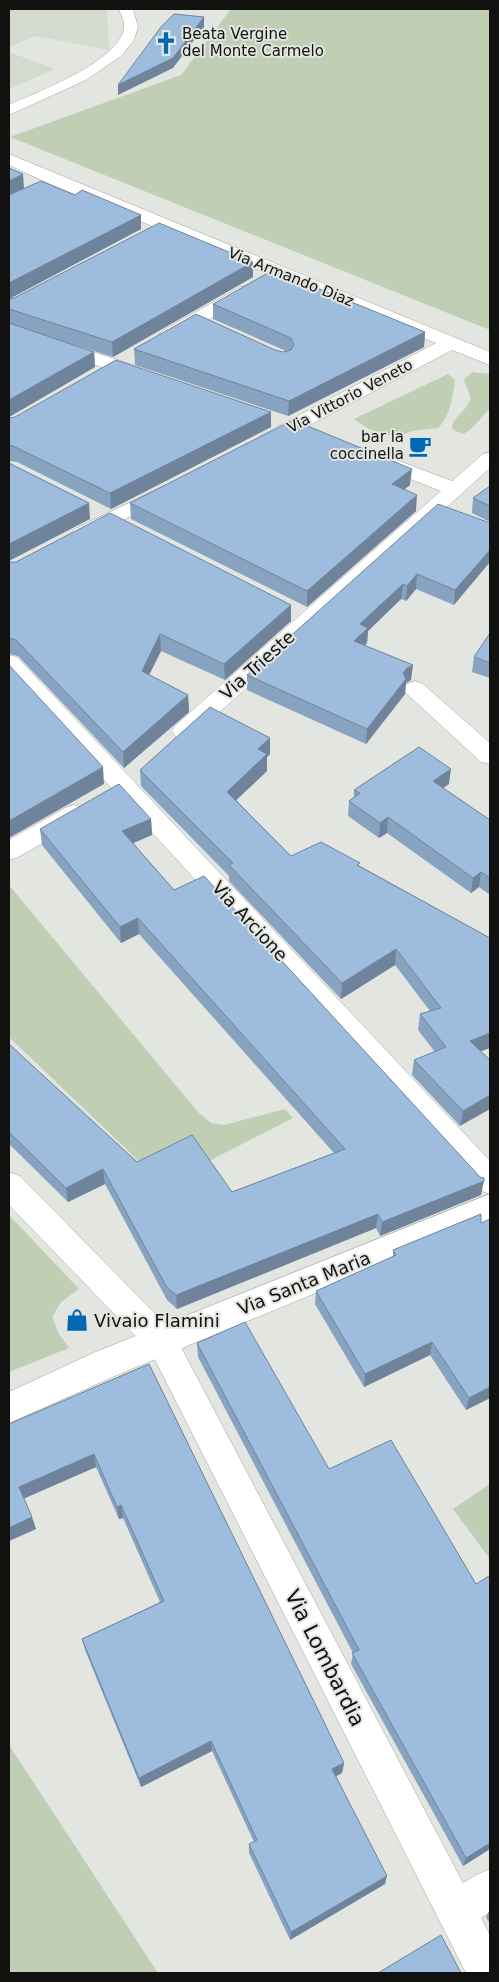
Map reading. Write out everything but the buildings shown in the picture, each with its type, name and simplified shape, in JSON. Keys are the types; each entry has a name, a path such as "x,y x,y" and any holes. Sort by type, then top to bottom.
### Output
{"street":[{"path":"126,9 131,26"},
{"path":"9,111 80,77 108,61 124,46 131,26 142,15"},
{"path":"9,105 37,96"},
{"name":"Via Armando Diaz","path":"9,159 48,185 164,226 490,359"},
{"path":"147,235 164,226"},
{"path":"90,379 278,272"},
{"path":"195,320 213,328"},
{"path":"9,330 162,381"},
{"name":"Via Vittorio Veneto","path":"250,448 284,423 451,343"},
{"path":"284,423 320,437"},
{"path":"356,451 454,489"},
{"name":"Via Trieste","path":"169,745 300,615 443,510 454,489 490,458"},
{"path":"68,540 180,483"},
{"path":"85,506 137,531"},
{"name":"Via Arcione","path":"9,662 116,788 490,1181"},
{"path":"415,689 490,756"},
{"path":"9,851 116,788"},
{"name":"Via Lombardia","path":"9,1185 162,1342 488,1973"},
{"name":"Via Santa Maria","path":"9,1408 105,1364 490,1207"},
{"path":"455,1912 490,1890"}],"shaded area":[{"path":"9,9 107,9 109,50 35,36 9,47"},
{"path":"9,52 55,69 9,89"}],"green space":[{"path":"231,9 490,9 490,330 10,137 181,75"},
{"path":"472,372 490,374 490,408 464,434 452,428 455,420 470,400 464,380"},
{"path":"448,374 455,380 453,392 448,412 438,428 412,431 396,437 369,429 354,419"},
{"path":"9,885 198,1112 211,1123 224,1125 285,1109 293,1118 209,1161 145,1167 9,1037"},
{"path":"9,1215 79,1289 61,1302 52,1317 59,1334 69,1348 9,1372"},
{"path":"490,1484 490,1559 453,1509"},
{"path":"9,1745 158,1973 9,1973"}],"place":[{"name":"Beata Vergine del Monte Carmelo","path":"166,43"},
{"name":"bar la coccinella","path":"420,446"},
{"name":"Vivaio Flamini","path":"77,1320"}]}
